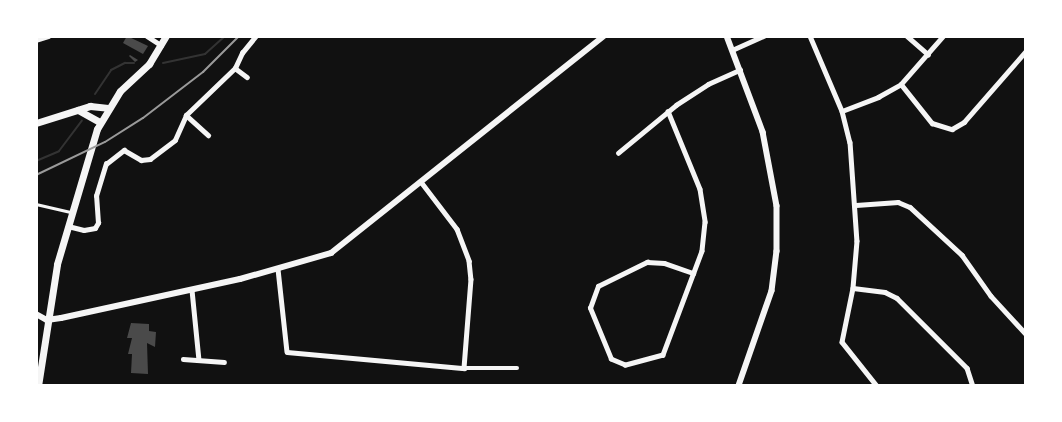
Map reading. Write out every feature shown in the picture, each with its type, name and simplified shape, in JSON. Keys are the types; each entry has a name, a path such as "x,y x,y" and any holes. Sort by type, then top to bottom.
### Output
{"main road":[{"path":"38,386 47,320 68,226 98,125 120,91 149,64 166,36"},
{"path":"36,314 47,320 192,290 278,269 331,253 422,183 604,36"},
{"path":"36,123 90,106 108,108"},
{"path":"78,110 98,125"}],"street":[{"path":"36,40 48,36"},
{"path":"147,36 161,45"},
{"path":"68,226 84,230 95,228 98,223 96,196 101,176 115,154 128,150 140,160 150,159 175,140 186,115 235,68 242,53 256,36"},
{"path":"727,36 773,171 777,206 777,251 766,316 739,386"},
{"path":"732,50 764,36"},
{"path":"810,36 842,111 850,142 856,205 857,241 853,288 842,342 877,386"},
{"path":"907,36 928,54"},
{"path":"842,111 878,97 901,84 943,36"},
{"path":"901,84 932,123 952,128 964,122 1026,51"},
{"path":"235,68 247,77"},
{"path":"618,153 668,111 708,84 740,70"},
{"path":"668,111 697,178 702,199 704,237 693,273 662,355 625,365 611,359 590,308 598,286 647,262 664,263 693,273"},
{"path":"186,115 208,135"},
{"path":"422,183 457,229 469,260 471,279 464,368"},
{"path":"856,205 898,202 910,207 962,255 991,296 1026,334"},
{"path":"278,269 287,352 464,368 517,368"},
{"path":"853,288 885,292 896,298 967,368 973,386"},
{"path":"192,290 199,360"},
{"path":"183,359 224,362"}],"lane":[{"path":"36,204 71,213"}],"building":[{"path":"127,36 148,46 143,54 123,43"},
{"path":"130,55 138,60 135,62"},
{"path":"131,323 149,324 149,331 156,332 155,347 147,343 148,374 131,373 132,354 128,354 132,338 127,338"}],"waterway":[{"path":"163,63 205,54 225,36"},
{"path":"95,94 111,70 125,63 134,63"},
{"path":"36,161 59,151 82,121"}],"railway":[{"path":"36,175 105,142 143,118 203,72 239,36"}]}
